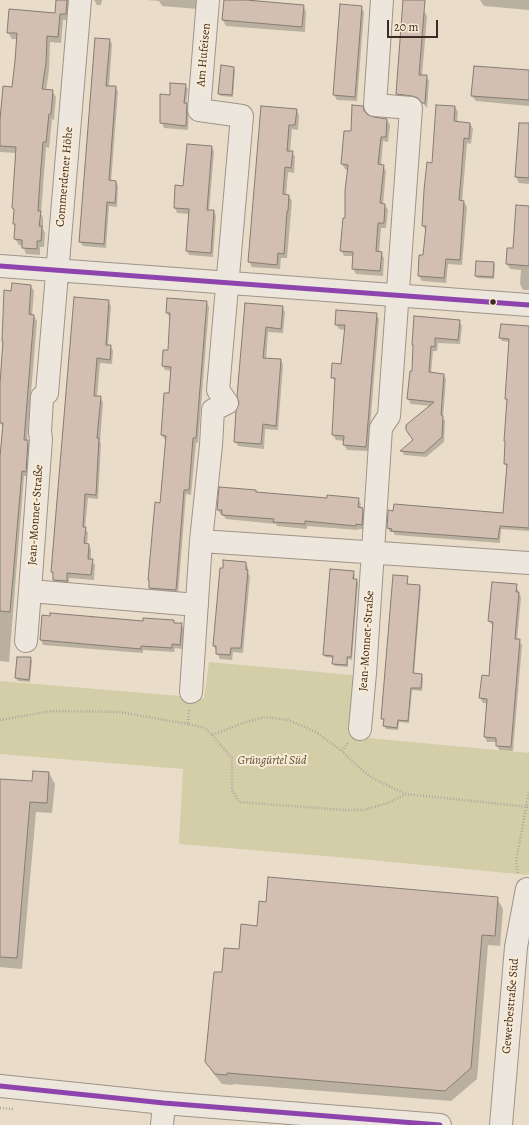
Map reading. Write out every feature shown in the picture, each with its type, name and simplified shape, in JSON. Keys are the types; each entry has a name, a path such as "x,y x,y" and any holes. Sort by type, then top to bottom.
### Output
{"street":[{"name":"Commerdener Höhe","path":"41,439 42,397 47,393 80,0"},
{"name":"Am Hufeisen","path":"208,0 199,110 242,116 227,282"},
{"path":"372,552 381,428 389,416 410,108 375,105 382,0"},
{"path":"0,266 529,305"},
{"path":"191,692 201,541 211,445 213,410 227,403 218,390 227,282"},
{"name":"Jean-Monnet-Straße","path":"26,640 41,439"},
{"path":"201,541 529,564"},
{"name":"Jean-Monnet-Straße","path":"360,729 365,673 372,552"},
{"path":"30,591 197,605"},
{"name":"Gewerbestraße Süd","path":"501,1125 516,947 527,889"},
{"path":"0,1086 164,1104 440,1125"},
{"path":"162,1125 164,1104"}],"path":[{"path":"188,724 191,692"},
{"path":"0,720 52,711 119,712 205,728 232,758 232,790 239,802 344,810 364,810 406,794"},
{"path":"212,735 265,716 288,720 316,732 342,751 372,778 406,794 528,807"},
{"path":"342,751 355,732 360,729"},
{"path":"527,889 520,878 516,862 528,807 529,791"}],"green space":[{"name":"Grüngürtel Süd","path":"209,662 362,676 358,737 529,753 529,875 179,844 183,769 0,754 0,681 204,698"}],"building":[{"path":"56,0 67,0 66,14 60,14 58,37 47,36 46,63 42,89 53,90 51,114 49,114 46,142 43,142 38,211 41,211 39,226 42,226 41,241 37,241 37,249 22,248 22,240 14,239 15,224 13,224 14,209 12,208 16,147 0,146 0,120 3,86 12,87 17,33 7,33 9,9 55,13"},
{"path":"224,0 246,0 304,5 302,27 222,20"},
{"path":"403,0 425,0 419,75 427,75 425,103 422,103 418,98 412,96 396,94"},
{"path":"340,4 362,6 355,97 333,95"},
{"path":"95,38 110,39 106,86 116,86 109,180 116,181 116,192 115,203 107,202 104,244 79,242"},
{"path":"221,65 234,67 232,95 218,94"},
{"path":"474,66 529,70 529,100 471,96"},
{"path":"170,83 186,84 184,103 187,103 186,126 160,123 160,94 170,95"},
{"path":"352,105 363,106 364,111 368,115 387,119 386,137 381,137 378,164 384,165 380,203 385,204 384,223 378,223 376,251 382,252 380,271 352,269 353,252 340,251 343,218 345,218 345,191 348,165 341,164 344,131 351,131"},
{"path":"436,105 455,106 454,121 470,123 469,139 464,138 459,200 464,201 460,260 446,259 444,278 418,276 419,255 423,255 426,226 422,226 424,190 427,162 432,163"},
{"path":"261,106 297,109 295,125 289,125 287,151 293,151 291,168 285,167 283,194 289,195 288,211 284,254 278,253 277,265 248,262"},
{"path":"519,123 529,123 529,178 515,177"},
{"path":"187,144 212,146 207,210 214,210 211,253 186,251 189,209 174,208 175,185 183,186"},
{"path":"516,205 529,206 529,266 506,264 507,248 513,248"},
{"path":"476,261 494,262 493,277 475,276"},
{"path":"12,283 31,285 29,314 34,315 24,440 28,440 26,472 22,471 10,612 0,611 0,457 3,423 0,423 0,383 4,290 11,291"},
{"path":"74,297 109,300 106,345 111,345 110,360 97,358 94,396 101,396 97,438 99,438 96,495 85,494 83,527 86,527 84,543 89,544 88,559 93,559 91,575 67,573 67,581 53,580 53,572 51,572"},
{"path":"167,298 207,301 196,438 193,438 189,490 184,490 176,590 149,588 148,580 155,502 160,503 166,436 161,435 164,393 169,393 171,367 162,366 163,350 168,350 170,313 166,313"},
{"path":"245,303 283,306 281,329 266,327 263,358 281,359 276,426 263,424 261,444 234,442 236,411 239,403 237,396"},
{"path":"336,310 377,313 366,447 343,445 344,436 332,435 335,378 331,378 332,363 341,364 345,325 335,325"},
{"path":"414,316 460,320 458,340 435,338 435,347 431,346 429,372 444,374 441,415 443,416 442,437 424,453 400,451 413,440 406,430 406,425 434,402 407,399 410,371 412,371"},
{"path":"501,324 529,326 529,528 500,526 498,539 391,531 392,529 387,528 388,510 393,511 394,504 503,513 507,464 504,464 504,441 509,339 499,338"},
{"path":"219,487 256,490 256,492 327,498 327,495 359,498 358,507 363,508 362,525 356,524 356,526 305,521 305,524 273,522 274,519 222,515 222,510 217,510"},
{"path":"223,560 246,562 246,570 248,570 241,648 231,648 230,655 216,654 216,646 213,646 220,568 223,568"},
{"path":"330,569 354,571 353,579 357,579 351,657 347,657 347,665 332,664 333,656 323,655"},
{"path":"393,575 408,576 407,584 420,585 413,673 422,674 421,688 411,688 408,721 398,720 397,728 383,726 384,719 381,719"},
{"path":"492,582 517,584 516,592 519,592 515,639 520,639 511,747 496,746 496,738 484,737 487,699 479,698 482,675 489,676 493,622 488,621"},
{"path":"50,613 143,621 143,618 174,620 174,623 182,623 180,645 172,644 172,648 141,646 141,649 40,640 42,615 50,616"},
{"path":"17,657 31,657 29,680 15,678"},
{"path":"33,771 49,772 47,803 30,802 17,958 0,957 0,779 32,781"},
{"path":"268,877 498,897 495,936 482,935 471,1068 445,1091 227,1073 227,1075 215,1074 205,1062 214,972 222,972 224,948 239,949 241,924 257,926 259,901 266,902"}],"transit line":[{"path":"0,266 529,305"},
{"path":"0,1086 164,1103 440,1125"}]}
